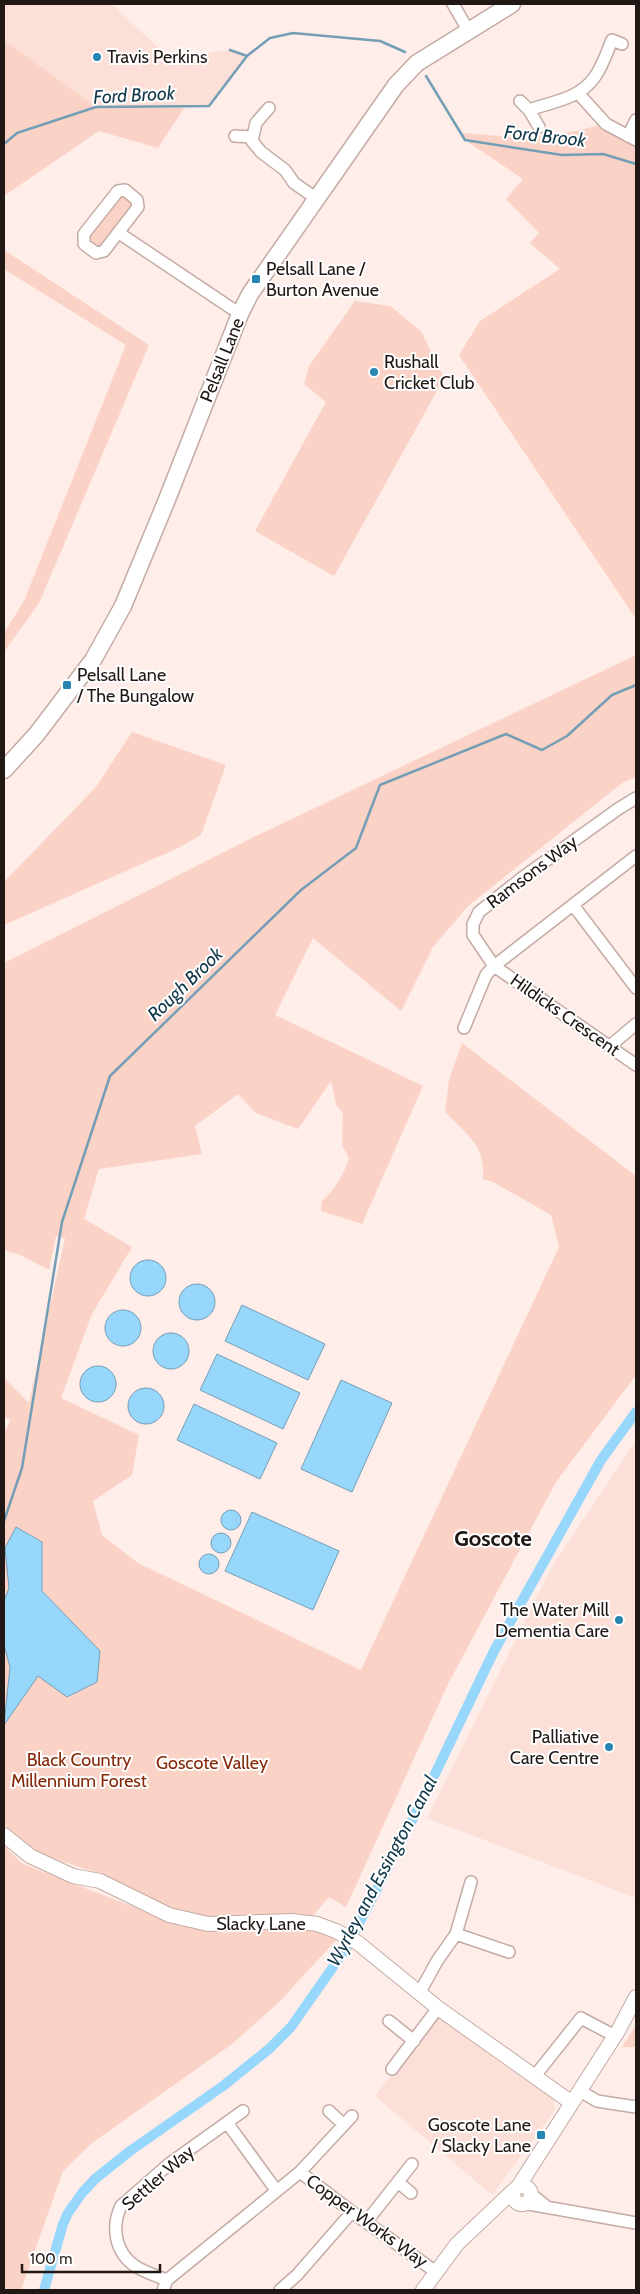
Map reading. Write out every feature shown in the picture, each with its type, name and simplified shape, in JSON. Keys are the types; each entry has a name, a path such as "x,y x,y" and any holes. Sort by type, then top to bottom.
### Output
{"main road":[{"name":"Pelsall Lane","path":"4,770 36,735 93,660 123,606 240,314 262,275 396,85 417,63 512,4"}],"street":[{"path":"452,4 468,30"},
{"path":"529,110 578,93 595,77 612,40 622,44"},
{"path":"578,93 606,124 632,138 636,120"},
{"path":"520,101 529,110 539,127"},
{"path":"269,108 256,123 252,137 255,145 277,161 294,183 317,199"},
{"path":"235,136 252,137"},
{"path":"125,190 137,200 138,204 119,232 100,253 96,253 83,240 84,234 118,191 125,190"},
{"path":"119,232 240,314"},
{"name":"Ramsons Way","path":"494,966 473,935 473,924 479,912 618,809 636,798"},
{"path":"464,1028 486,975 494,966 636,856"},
{"path":"573,905 636,988"},
{"name":"Hildicks Crescent","path":"494,966 636,1065"},
{"path":"610,1046 636,1024"},
{"name":"Slacky Lane","path":"4,1835 30,1856 73,1876 100,1881 170,1916 208,1924 292,1921 318,1924 340,1933 358,1943 438,2008 572,2104"},
{"path":"420,1992 456,1934 470,1882"},
{"path":"456,1934 509,1952"},
{"path":"423,2290 468,2233 496,2209 522,2194 528,2170 572,2104 636,1996"},
{"path":"392,2069 438,2008"},
{"path":"534,2077 582,2018 614,2036"},
{"path":"389,2021 414,2041"},
{"path":"580,2091 597,2101 636,2107"},
{"name":"Settler Way","path":"165,2285 134,2266 122,2252 116,2234 118,2214 121,2206 169,2164 228,2124 243,2111"},
{"path":"300,2172 348,2121 329,2111"},
{"path":"228,2124 276,2190"},
{"path":"367,2221 412,2164"},
{"name":"Copper Works Way","path":"165,2285 276,2190 300,2172 436,2272"},
{"path":"398,2182 411,2193"},
{"path":"522,2194 547,2207 636,2223"},
{"path":"280,2290 297,2274 352,2212"}],"shaded area":[{"name":"Travis Perkins","path":"4,4 112,4 169,58 230,50 247,56 209,106 96,107 4,40"},
{"path":"636,1440 636,1898 427,1818 551,1568"},
{"path":"439,2012 513,2072 552,2098 555,2110 492,2195 375,2096"}],"green space":[{"path":"4,40 96,107 184,108 158,148 99,131 4,196"},
{"path":"601,125 636,143 636,619 459,355 480,321 560,269 530,243 539,233 506,199 523,179 465,140 462,133 512,137 553,136"},
{"path":"121,194 129,196 133,205 103,247 95,248 88,243 88,236"},
{"path":"4,250 149,345 39,603 4,652 4,633 24,601 126,345 4,269"},
{"path":"355,301 390,306 421,331 444,378 334,576 255,531 326,402 304,384 309,366"},
{"path":"636,655 636,777 622,783 468,906 433,947 401,1011 313,938 275,1015 423,1086 362,1224 321,1211 322,1201 338,1181 349,1158 342,1145 343,1113 336,1105 331,1081 298,1129 256,1113 238,1094 195,1126 202,1154 99,1169 84,1219 132,1247 92,1314 61,1398 139,1435 132,1475 93,1501 102,1535 138,1563 361,1670 559,1247 551,1215 493,1182 483,1179 483,1167 478,1149 468,1135 445,1112 449,1080 462,1043 636,1176 636,1375 556,1482 447,1686 346,1907 329,1897 310,1919 266,1914 222,1920 175,1911 103,1875 35,1852 4,1825 4,1432 11,1420 4,1417 4,1378 29,1403 65,1238 56,1236 49,1270 20,1255 4,1250 4,963 254,837"},
{"path":"132,732 226,765 201,835 178,848 4,925 4,882 96,787"},
{"path":"4,1846 23,1864 170,1921 225,1933 294,1924 322,1930 327,1936 339,1937 279,2002 232,2044 92,2143 63,2171 21,2290 4,2290"},
{"path":"636,2025 636,2047 622,2047"}],"water":[{"path":"148,1260 155,1261 161,1265 165,1271 165,1285 161,1291 155,1295 148,1296 141,1295 135,1291 131,1285 130,1278 131,1271 135,1265 141,1261"},
{"path":"197,1284 204,1285 210,1289 214,1295 214,1309 210,1315 204,1319 197,1320 190,1319 184,1315 180,1309 179,1302 180,1295 184,1289 190,1285"},
{"path":"242,1305 325,1344 308,1380 225,1341"},
{"path":"123,1310 130,1311 136,1315 140,1321 140,1335 136,1341 130,1345 123,1346 116,1345 110,1341 106,1335 105,1328 106,1321 110,1315 116,1311"},
{"path":"171,1333 178,1334 184,1338 188,1344 188,1358 184,1364 178,1368 171,1369 164,1368 158,1364 154,1358 153,1351 154,1344 158,1338 164,1334"},
{"path":"217,1354 300,1393 283,1429 200,1390"},
{"path":"98,1366 105,1367 111,1371 115,1377 115,1391 111,1397 105,1401 98,1402 91,1401 85,1397 81,1391 80,1384 81,1377 85,1371 91,1367"},
{"path":"341,1380 392,1403 352,1492 301,1469"},
{"path":"146,1388 153,1389 159,1393 163,1399 163,1413 159,1419 153,1423 146,1424 139,1423 133,1419 129,1413 128,1406 129,1399 133,1393 139,1389"},
{"path":"194,1404 277,1443 260,1479 177,1440"},
{"path":"231,1510 238,1513 241,1520 238,1527 231,1530 224,1527 221,1520 224,1513"},
{"path":"252,1512 339,1551 313,1610 225,1571"},
{"path":"16,1527 42,1542 42,1591 100,1651 97,1682 67,1697 38,1676 4,1725 10,1667 4,1645 4,1601 9,1588 5,1548"},
{"path":"221,1533 228,1536 231,1543 228,1550 221,1553 214,1550 211,1543 214,1536"},
{"path":"209,1554 216,1557 219,1564 216,1571 209,1574 202,1571 199,1564 202,1557"}],"waterway":[{"name":"Ford Brook","path":"230,50 247,56 270,38 293,33 380,41 405,52"},
{"name":"Ford Brook","path":"4,144 17,133 96,107 209,106 247,56"},
{"name":"Ford Brook","path":"426,76 465,140 562,155 603,154 636,164"},
{"name":"Rough Brook","path":"4,1521 22,1468 62,1222 110,1076 301,890 356,848 380,785 506,734 542,750 567,736 612,695 636,685"},
{"name":"Wyrley and Essington Canal","path":"44,2290 63,2224 82,2193 95,2179 130,2151 223,2086 269,2049 291,2027 347,1947 423,1799 494,1651 601,1460 636,1412"}],"place":[{"name":"Travis Perkins","path":"97,57"},
{"name":"Pelsall Lane / Burton Avenue","path":"256,279"},
{"name":"Rushall Cricket Club","path":"374,372"},
{"name":"Pelsall Lane / The Bungalow","path":"67,685"},
{"name":"The Water Mill Dementia Care","path":"619,1620"},
{"name":"Palliative Care Centre","path":"609,1747"},
{"name":"Goscote Lane / Slacky Lane","path":"541,2135"}],"district":[{"name":"Goscote","path":"493,1538"}],"park label":[{"name":"Goscote Valley","path":"212,1763"},
{"name":"Black Country Millennium Forest","path":"79,1770"}]}
